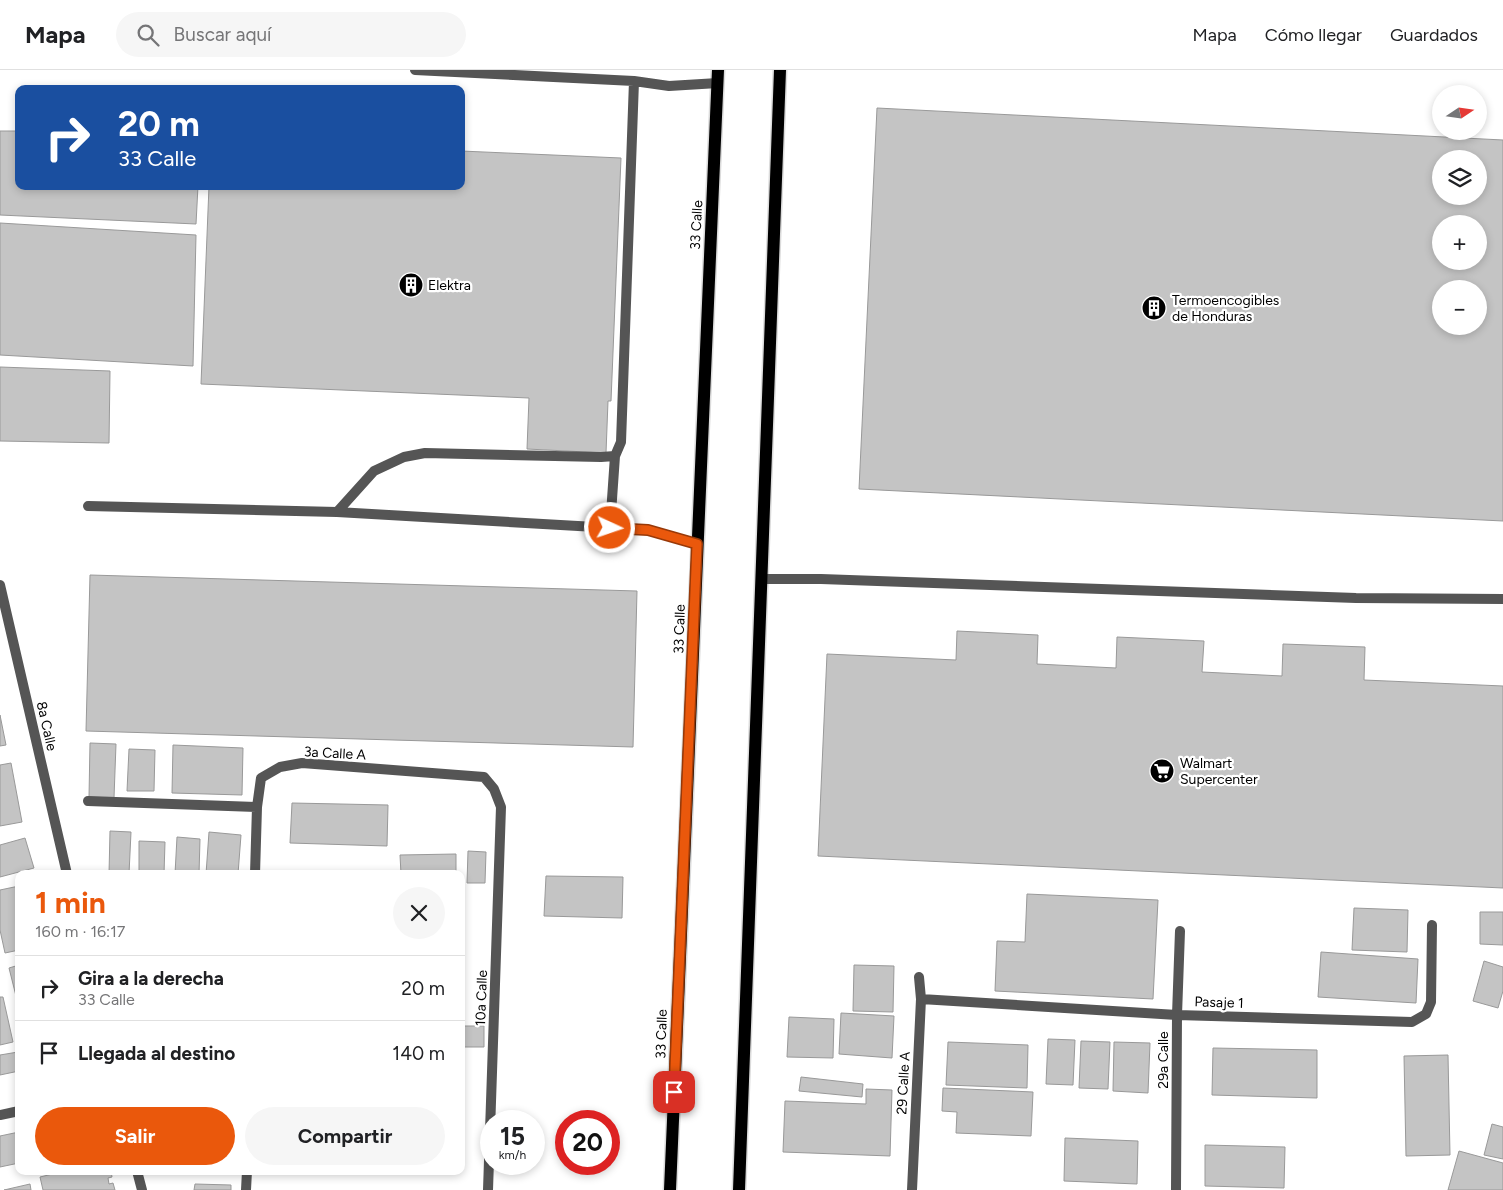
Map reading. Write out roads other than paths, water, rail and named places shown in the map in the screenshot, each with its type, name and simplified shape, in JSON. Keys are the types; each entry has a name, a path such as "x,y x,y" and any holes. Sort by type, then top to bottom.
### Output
{"main road":[{"path":"739,1190 780,70"},
{"name":"33 Calle","path":"670,1190 718,76"}],"street":[{"path":"415,70 634,81 669,86 718,76"},
{"path":"610,528 615,456 621,442 634,81"},
{"path":"337,512 374,471 404,457 425,453 615,456"},
{"path":"88,506 337,512 648,530 697,544"},
{"path":"762,579 821,579 1356,598 1503,599"},
{"name":"8a Calle","path":"0,585 66,870"},
{"name":"3a Calle A","path":"257,807 261,778 280,767 302,763 484,777 494,788 501,806"},
{"path":"88,802 257,807 256,870"},
{"name":"10a Calle","path":"488,1190 501,806"},
{"name":"Pasaje 1","path":"921,999 1177,1015 1412,1022 1426,1014 1432,1002 1432,925"},
{"name":"29a Calle","path":"1176,1190 1177,1015 1180,930"},
{"name":"29 Calle A","path":"912,1190 921,999 919,977"},
{"path":"0,1115 15,1112"},
{"path":"139,1175 142,1190"},
{"path":"246,1190 247,1175"}],"place":[{"name":"Elektra","path":"411,285"},
{"name":"Termoencogibles de Honduras","path":"1154,308"},
{"name":"Walmart Supercenter","path":"1162,771"}]}
